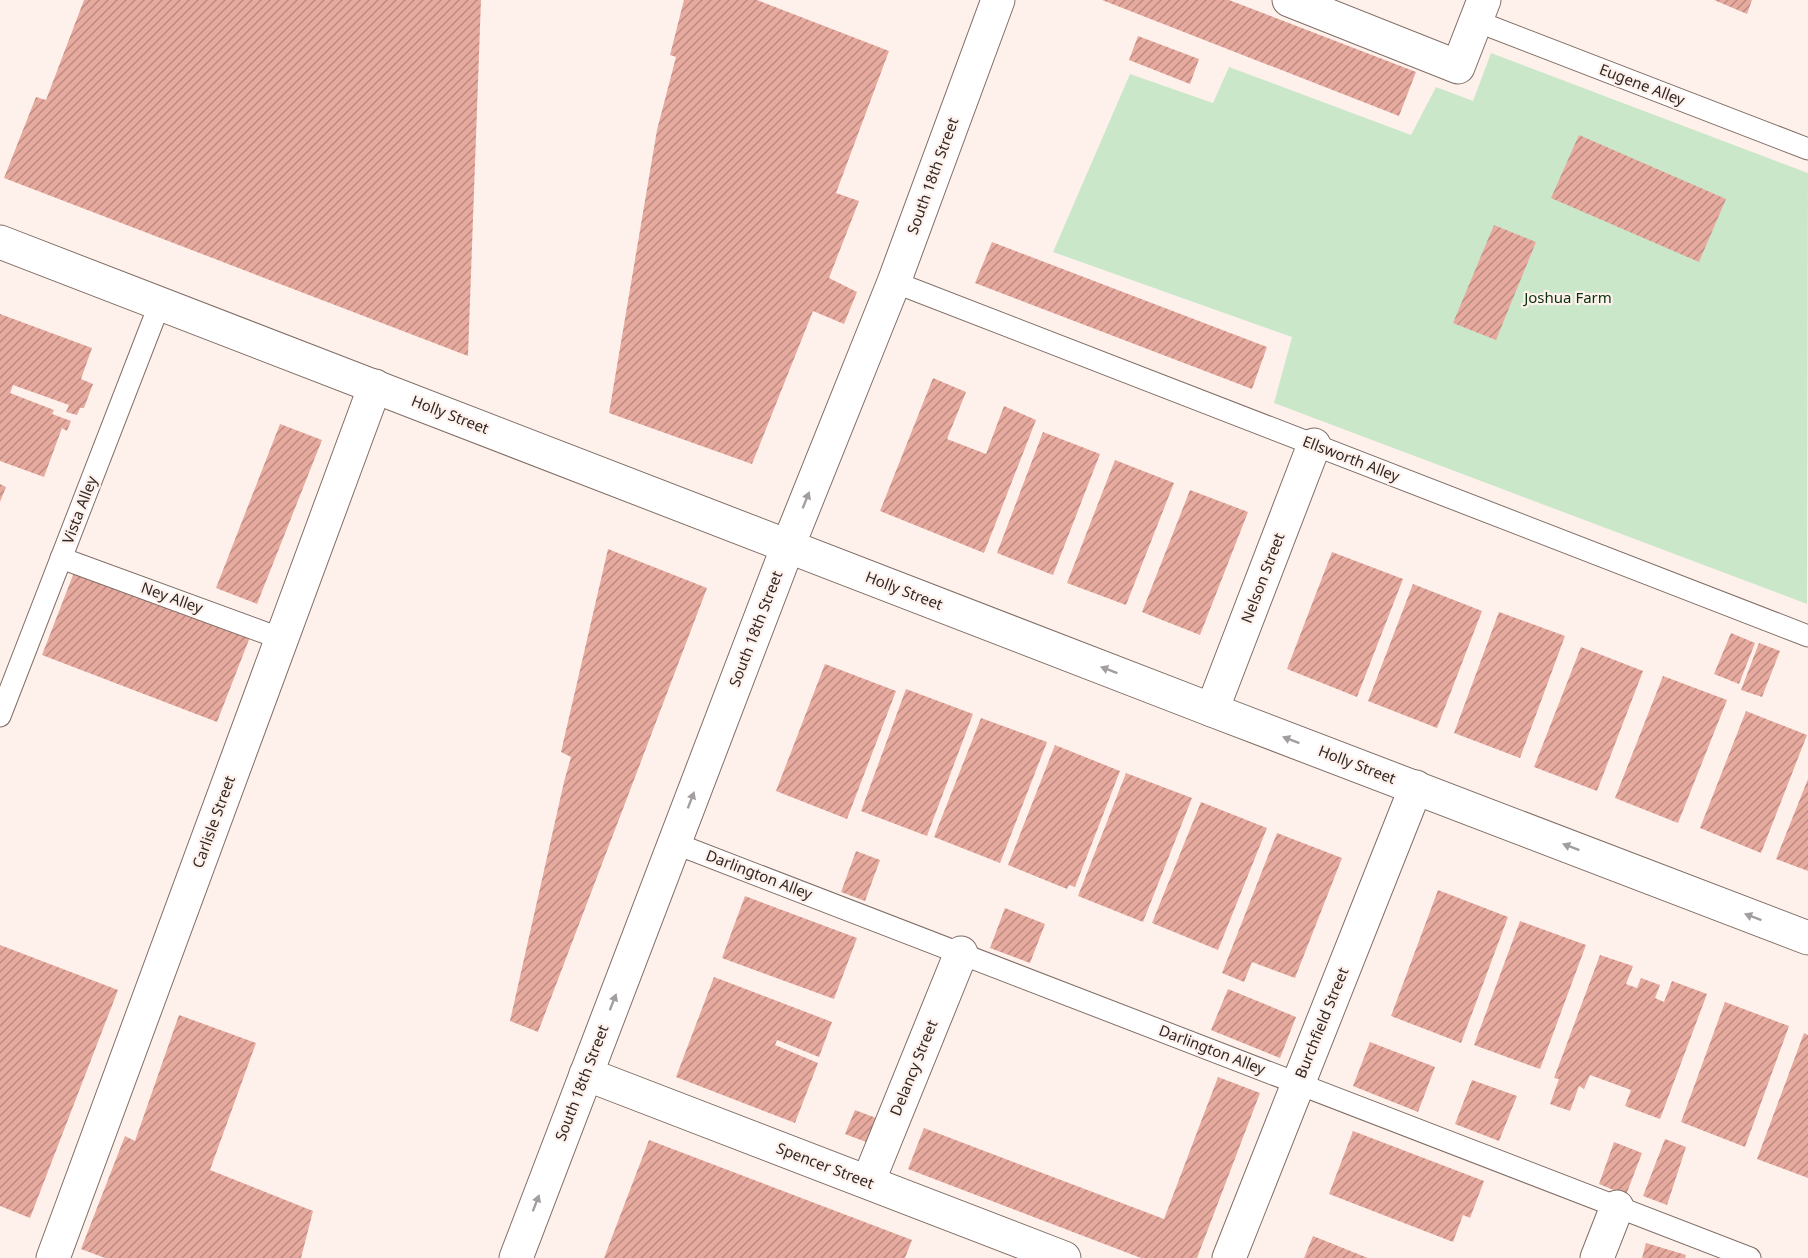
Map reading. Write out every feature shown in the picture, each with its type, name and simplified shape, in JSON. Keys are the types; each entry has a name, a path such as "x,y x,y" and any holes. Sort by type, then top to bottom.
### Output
{"street":[{"name":"South 18th Street","path":"516,1258 788,546 894,282 998,0"},
{"path":"1289,0 1458,67 1480,11"},
{"name":"Holly Street","path":"0,242 1808,938"},
{"name":"Carlisle Street","path":"53,1258 375,386"},
{"name":"Nelson Street","path":"1212,710 1314,445"},
{"name":"Burchfield Street","path":"1229,1258 1416,787"},
{"name":"Delancy Street","path":"868,1182 961,953"},
{"name":"Spencer Street","path":"586,1074 1064,1258"},
{"path":"1597,1258 1617,1207"}],"lane":[{"name":"Eugene Alley","path":"1480,11 1808,149"},
{"name":"Ellsworth Alley","path":"894,282 1808,636"},
{"name":"Vista Alley","path":"0,716 160,303"},
{"name":"Ney Alley","path":"61,558 282,639"},
{"name":"Darlington Alley","path":"674,843 1750,1258"}],"green space":[{"name":"Joshua Farm","path":"1491,53 1808,173 1807,604 1274,403 1292,337 1053,252 1130,74 1213,103 1229,67 1411,135 1436,87 1473,101"}],"building":[{"path":"84,0 481,0 468,356 4,178 36,97 46,100"},
{"path":"684,0 757,0 889,51 836,193 859,201 829,278 857,292 844,324 813,311 752,464 609,413 657,130 676,57 670,55"},
{"path":"1102,0 1229,0 1416,72 1399,116"},
{"path":"1714,0 1752,0 1747,14"},
{"path":"1138,36 1199,59 1190,84 1129,60"},
{"path":"1579,135 1726,199 1699,262 1551,198"},
{"path":"1494,225 1536,242 1496,340 1453,323"},
{"path":"992,242 1267,347 1252,389 975,283"},
{"path":"0,314 92,348 81,379 93,384 84,408 80,408 77,415 66,412 69,405 13,385 10,393 54,410 52,414 71,421 67,431 62,428 44,477 0,461"},
{"path":"933,378 966,392 947,439 986,454 1004,406 1036,420 984,553 880,511"},
{"path":"280,424 322,440 257,604 216,588"},
{"path":"1043,432 1100,454 1053,575 997,553"},
{"path":"1115,460 1174,483 1126,605 1067,583"},
{"path":"0,484 6,487 0,502"},
{"path":"1190,490 1248,512 1200,635 1142,612"},
{"path":"608,549 707,588 538,1032 510,1021 571,757 561,752"},
{"path":"1332,552 1403,579 1357,697 1287,669"},
{"path":"75,570 250,637 217,722 42,655"},
{"path":"1413,584 1482,611 1437,728 1368,701"},
{"path":"1499,612 1565,636 1520,758 1454,733"},
{"path":"1731,633 1755,643 1739,684 1714,674"},
{"path":"1759,643 1780,651 1762,697 1741,690"},
{"path":"1581,647 1643,671 1597,791 1534,767"},
{"path":"825,664 896,691 847,819 776,791"},
{"path":"1663,676 1727,700 1678,823 1615,798"},
{"path":"906,689 973,714 927,836 861,811"},
{"path":"1746,711 1807,735 1761,853 1700,828"},
{"path":"981,718 1047,742 1000,863 934,837"},
{"path":"1055,745 1120,771 1075,887 1069,885 1067,889 1008,865"},
{"path":"1126,773 1192,798 1143,922 1078,896"},
{"path":"1808,779 1808,871 1776,859"},
{"path":"1201,802 1267,828 1218,950 1152,923"},
{"path":"1277,833 1342,858 1295,978 1252,962 1244,982 1222,973"},
{"path":"856,851 880,860 865,901 841,892"},
{"path":"1438,890 1508,917 1461,1043 1391,1016"},
{"path":"745,896 857,938 834,999 722,958"},
{"path":"1005,908 1045,924 1030,963 990,948"},
{"path":"1520,921 1586,945 1540,1069 1474,1045"},
{"path":"0,945 118,990 30,1218 0,1206"},
{"path":"1600,955 1633,966 1626,984 1637,988 1641,978 1660,985 1655,998 1664,1002 1672,981 1707,994 1660,1119 1625,1106 1631,1090 1590,1075 1584,1089 1579,1086 1570,1111 1550,1104 1559,1079 1554,1078"},
{"path":"714,977 832,1022 819,1057 777,1040 775,1045 818,1063 795,1123 676,1077"},
{"path":"1228,989 1296,1017 1280,1058 1211,1030"},
{"path":"1725,1002 1789,1026 1745,1147 1681,1122"},
{"path":"179,1015 256,1043 210,1170 313,1211 301,1258 105,1258 81,1249 125,1136 135,1141"},
{"path":"1804,1033 1808,1035 1808,1178 1757,1159"},
{"path":"1370,1042 1435,1067 1418,1112 1353,1086"},
{"path":"1218,1077 1260,1093 1197,1258 1141,1258 908,1169 924,1128 1164,1219"},
{"path":"1472,1080 1517,1096 1499,1141 1455,1124"},
{"path":"855,1110 876,1118 866,1142 845,1134"},
{"path":"1353,1131 1484,1181 1470,1218 1463,1215 1453,1242 1329,1194"},
{"path":"1665,1139 1686,1147 1667,1205 1643,1196"},
{"path":"649,1140 912,1240 905,1258 604,1258"},
{"path":"1614,1142 1642,1153 1626,1195 1599,1184"},
{"path":"1313,1236 1368,1258 1304,1258"},
{"path":"1646,1243 1686,1255 1685,1258 1642,1258"}]}
